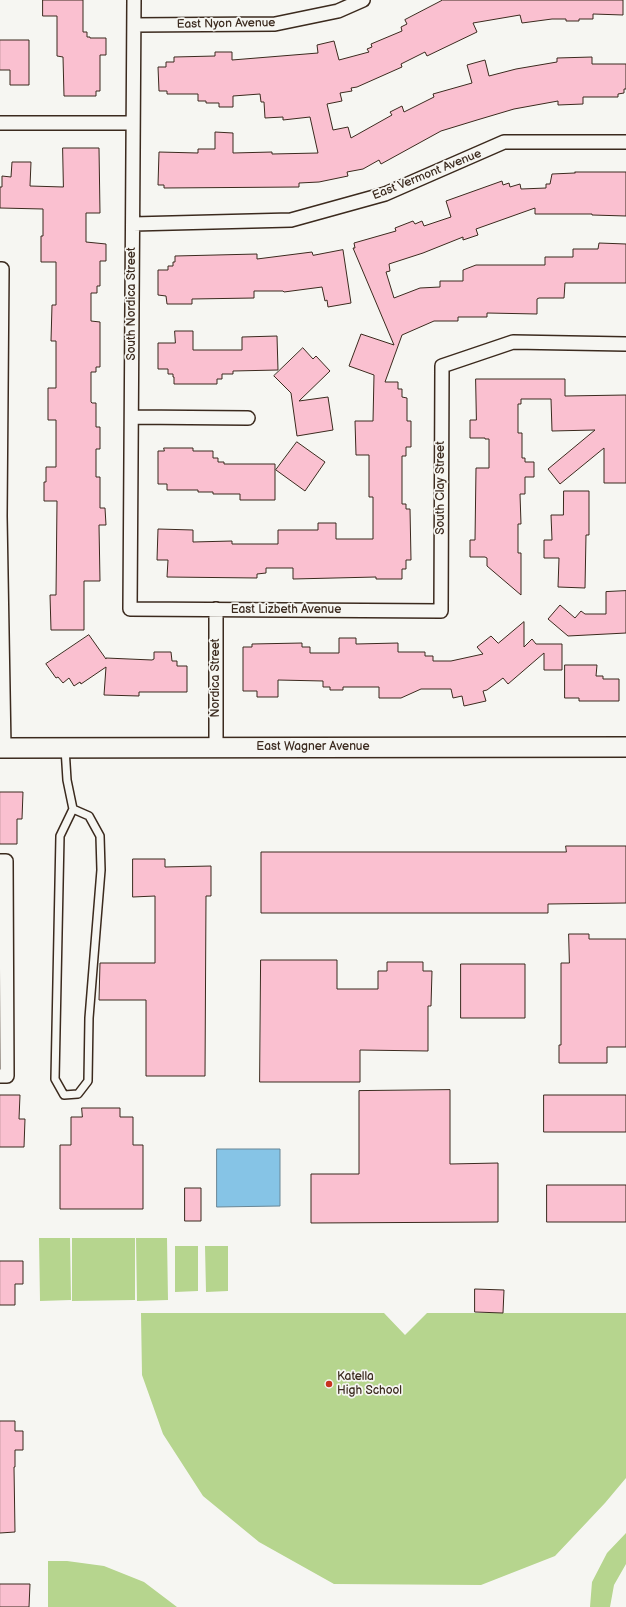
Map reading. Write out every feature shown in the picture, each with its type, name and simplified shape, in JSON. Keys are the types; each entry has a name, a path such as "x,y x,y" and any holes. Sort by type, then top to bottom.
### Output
{"street":[{"name":"South Nordica Street","path":"130,609 134,0"},
{"name":"East Nyon Avenue","path":"134,25 275,24 338,11 363,0"},
{"path":"0,123 133,124"},
{"name":"East Vermont Avenue","path":"133,224 291,220 385,194 504,142 626,142"},
{"path":"1,270 0,516 2,748"},
{"name":"South Clay Street","path":"441,611 442,366 513,342 626,344"},
{"path":"132,417 248,418"},
{"name":"East Lizbeth Avenue","path":"130,609 441,611"},
{"name":"Nordica Street","path":"216,609 216,748"},
{"name":"East Wagner Avenue","path":"2,748 626,747"},
{"path":"0,861 6,861 7,1068 7,1076 0,1076"}],"lane":[{"path":"65,748 67,780 73,809 60,836 55,1079 64,1095 78,1094 88,1081 89,1018 101,870 100,836 89,816 73,809"}],"green space":[{"path":"39,1238 70,1238 71,1300 40,1301"},
{"path":"72,1238 135,1238 135,1300 72,1301"},
{"path":"136,1238 167,1238 168,1300 137,1301"},
{"path":"175,1246 198,1246 198,1291 175,1292"},
{"path":"205,1246 228,1246 228,1291 206,1292"},
{"path":"141,1313 384,1313 405,1335 427,1313 626,1313 626,1478 605,1503 555,1556 481,1585 334,1584 259,1542 203,1496 163,1434 142,1375"},
{"path":"626,1533 626,1564 614,1585 610,1607 590,1607 592,1582 607,1553"},
{"path":"48,1561 67,1561 104,1566 144,1582 177,1607 48,1607"}],"water":[{"path":"217,1149 280,1149 280,1206 217,1207"}],"building":[{"path":"43,0 83,0 83,32 87,32 87,37 90,38 106,38 106,55 100,55 100,91 96,91 96,96 64,96 63,57 57,56 57,16 43,16"},
{"path":"443,0 623,0 623,15 593,14 593,19 579,19 579,21 552,19 522,23 520,15 473,23 477,32 427,56 425,52 401,64 402,67 357,87 351,88 352,91 340,93 342,101 327,104 333,130 348,127 351,138 392,115 390,112 402,106 404,112 434,97 433,94 472,83 467,65 485,60 489,76 516,69 557,62 557,58 592,57 592,64 626,64 626,89 624,89 624,93 618,94 618,97 583,97 583,104 558,105 558,101 514,109 441,131 381,164 379,160 363,169 347,172 348,176 319,182 299,183 299,187 164,188 164,185 158,185 159,152 198,153 198,149 215,149 215,132 233,133 233,153 318,153 310,117 283,120 283,117 265,118 264,102 261,102 260,94 233,96 233,107 219,107 219,103 206,103 206,101 198,101 198,94 167,94 167,91 159,91 158,67 166,67 166,62 174,62 174,57 215,56 215,52 232,52 232,60 318,53 317,45 334,41 339,60 369,52 367,49 372,47 371,44 402,31 401,27 407,24 405,20"},
{"path":"0,40 29,40 29,85 10,85 10,70 0,70"},
{"path":"63,148 99,148 100,213 86,213 86,242 106,244 106,261 100,261 100,286 97,286 97,293 91,293 91,321 100,322 100,367 96,367 96,372 91,372 91,402 96,403 96,427 100,427 100,449 96,449 96,477 100,477 100,508 105,508 106,525 99,525 100,581 84,581 84,630 51,630 50,595 56,595 57,501 44,501 44,482 46,482 46,467 56,467 56,420 48,420 48,388 56,388 56,341 51,341 52,305 56,305 56,262 41,262 43,209 0,208 0,187 2,187 2,176 11,177 12,162 31,162 30,186 63,187"},
{"path":"575,172 626,172 626,216 592,214 535,214 535,208 476,229 478,235 463,240 463,237 423,253 389,264 390,271 386,272 394,298 420,288 440,287 440,281 463,281 463,270 476,265 545,265 545,257 573,257 573,249 598,249 599,243 626,244 626,283 565,283 564,298 537,299 537,314 487,313 487,317 458,317 458,321 434,321 402,335 385,382 398,382 398,389 402,389 402,397 407,398 407,421 411,421 411,447 406,447 406,456 402,456 402,504 406,504 406,509 410,509 411,560 406,560 406,569 402,569 402,579 376,579 376,577 293,579 293,568 266,568 266,573 257,574 257,578 167,577 168,560 157,560 158,529 193,530 193,542 232,541 232,544 278,544 278,530 318,530 318,523 336,523 336,539 373,539 373,497 369,497 369,455 356,455 355,421 373,421 374,375 349,366 361,334 394,345 353,248 355,248 354,243 396,231 395,228 413,221 415,224 422,221 424,226 451,217 446,201 502,181 503,185 509,183 510,187 520,184 521,189 546,188 546,184 550,184 552,174"},
{"path":"343,250 351,303 328,307 322,287 284,292 254,291 254,298 192,299 192,304 167,304 166,296 158,295 158,270 168,270 168,266 173,266 175,256 257,254 257,259 312,252 313,255"},
{"path":"175,331 193,331 193,350 242,350 242,337 277,336 278,370 233,371 233,374 222,374 222,379 217,379 217,384 174,384 173,374 168,374 168,369 158,369 158,343 175,343"},
{"path":"303,348 313,359 316,356 330,371 299,401 328,397 333,430 297,436 291,393 274,376"},
{"path":"476,379 565,379 565,396 626,395 626,483 604,483 604,448 560,484 548,469 595,430 552,431 551,399 521,399 521,404 518,404 518,433 522,433 522,458 525,458 525,462 534,462 534,477 525,477 525,494 520,494 521,524 518,524 518,553 521,553 521,595 487,566 487,558 470,557 470,540 475,540 476,468 489,468 489,439 470,438 470,420 476,420"},
{"path":"297,442 325,462 305,491 276,470"},
{"path":"164,448 193,448 193,451 213,451 213,458 218,458 218,462 224,462 224,464 275,464 275,500 240,500 240,494 213,494 213,492 198,492 198,490 167,490 167,484 158,484 158,451 164,451"},
{"path":"564,491 589,491 589,535 586,535 585,588 558,587 559,558 544,558 544,540 552,540 551,515 563,515"},
{"path":"626,591 626,633 568,636 548,619 560,605 575,618 581,611 585,614 606,614 606,592"},
{"path":"524,622 524,647 532,639 536,644 562,644 562,670 544,670 544,653 508,684 503,678 487,690 483,691 486,701 464,706 462,696 453,698 451,689 421,689 401,698 379,698 379,687 343,687 343,690 330,690 330,687 323,687 323,681 278,680 278,697 257,697 257,691 243,691 243,647 252,647 252,644 302,643 302,647 310,647 310,653 339,653 339,638 356,638 356,644 398,643 398,652 425,652 425,656 433,656 433,661 451,661 483,654 477,647 491,636 498,643"},
{"path":"89,635 106,659 152,660 154,659 154,652 171,652 172,661 177,661 177,666 187,666 187,692 139,692 139,696 104,695 106,667 81,684 80,682 74,686 69,678 63,683 58,677 56,678 46,664"},
{"path":"565,665 597,665 596,676 603,676 603,679 619,679 619,701 579,701 579,698 565,698"},
{"path":"0,792 23,792 22,819 17,819 17,844 0,844"},
{"path":"566,846 626,846 626,903 548,904 548,913 261,913 261,852 566,852"},
{"path":"133,859 165,859 165,867 211,866 211,896 206,896 205,1076 146,1076 146,1000 99,1000 100,963 155,963 155,896 133,897"},
{"path":"569,934 589,934 589,939 626,939 626,1047 607,1047 607,1063 559,1063 559,1045 561,1045 561,963 569,963"},
{"path":"261,960 337,960 337,989 378,989 378,971 387,971 387,962 423,962 423,971 432,971 431,1006 428,1006 428,1051 360,1050 360,1082 260,1082"},
{"path":"461,964 525,964 525,1018 461,1018"},
{"path":"450,1090 450,1164 498,1163 498,1222 311,1223 311,1174 359,1174 359,1091"},
{"path":"0,1095 20,1095 19,1119 25,1119 24,1147 0,1147"},
{"path":"544,1095 626,1095 626,1132 544,1132"},
{"path":"82,1108 120,1108 120,1117 133,1117 133,1145 143,1145 143,1209 60,1209 60,1145 71,1145 71,1117 82,1117"},
{"path":"547,1185 626,1185 626,1222 547,1222"},
{"path":"185,1188 201,1188 201,1221 185,1221"},
{"path":"0,1261 23,1261 23,1284 15,1284 15,1305 0,1305"},
{"path":"475,1289 504,1290 503,1313 475,1312"},
{"path":"0,1421 15,1421 15,1431 23,1431 23,1450 15,1450 15,1532 0,1533"},
{"path":"0,1584 30,1584 29,1607 0,1607"}],"place":[{"name":"Katella High School","path":"329,1384"}]}
